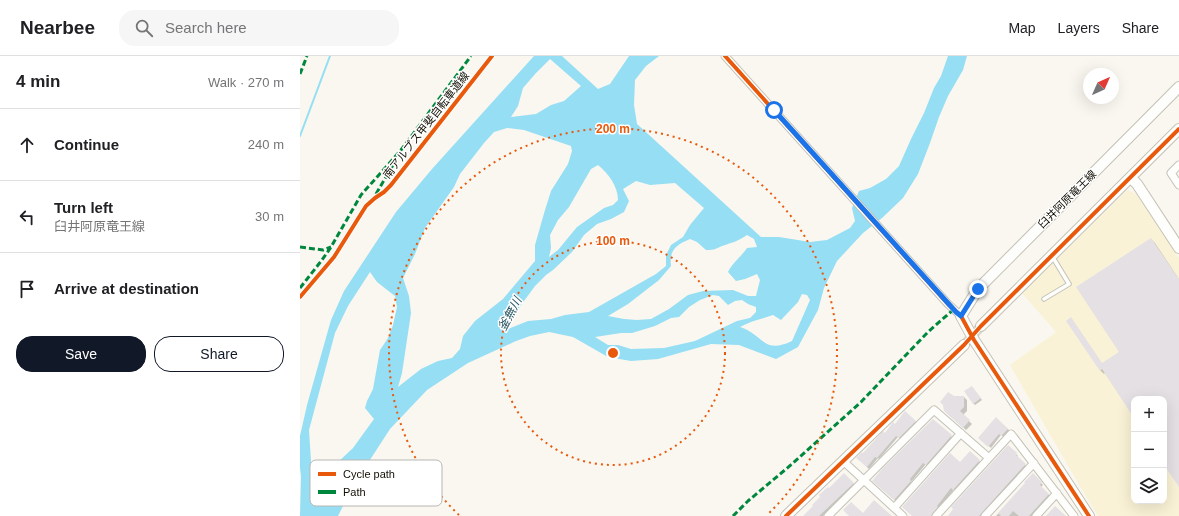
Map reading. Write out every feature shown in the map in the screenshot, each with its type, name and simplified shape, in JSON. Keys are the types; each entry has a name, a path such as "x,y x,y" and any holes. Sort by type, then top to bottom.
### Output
{"street":[{"path":"725,56 961,316 974,340 1089,516"},
{"name":"臼井阿原竜王線","path":"961,316 978,289 1179,87"},
{"path":"981,326 1179,129"},
{"path":"1179,165 1171,173 1179,185"},
{"path":"1131,178 1137,184 1179,248"},
{"path":"786,516 964,345"},
{"path":"833,514 863,480 934,410 989,458"},
{"path":"894,508 961,433"},
{"path":"936,516 1011,434 1074,516"},
{"path":"843,461 903,516"},
{"path":"985,516 1034,463"},
{"path":"1036,516 1056,493"}],"lane":[{"path":"1044,299 1069,284 1052,255"}],"shaded area":[{"path":"1127,190 1136,194 1179,258 1179,516 1098,516 1010,365 1056,332 1022,293"}],"water":[{"name":"釜無川","path":"534,56 562,56 598,89 610,84 629,56 659,56 646,66 635,80 634,105 637,124 761,237 779,237 810,242 827,240 850,228 855,221 852,208 859,191 870,188 886,179 899,166 934,88 941,76 948,56 967,56 963,70 948,96 939,117 918,174 903,198 882,218 863,233 837,261 824,288 818,310 798,347 776,359 739,345 711,344 658,359 631,361 608,357 573,337 549,332 530,336 468,363 427,390 390,429 370,460 340,460 353,448 374,419 365,408 373,389 380,350 388,338 397,307 395,296 377,282 370,272 348,306 335,333 309,430 311,460 310,506 343,506 338,516 300,516 300,436 307,405 331,320 344,291 396,212 432,169","holes":["550,59 581,86 564,101 551,105 536,114 511,117 518,106 523,88","507,128 524,130 571,146 572,151 568,164 551,191 545,210 535,245 535,261 503,299 475,321 463,336 460,349 452,358 438,361 421,369 398,387 402,373 411,313 409,296 403,278 415,254 425,228 454,187 460,174 494,132","598,165 612,180 618,195 618,200 613,205 604,208 577,227 558,250 549,257 551,248 550,235 558,220 569,207 591,169","636,181 650,185 675,183 704,208 690,225 683,237 671,245 666,255 666,266 656,274 589,312 565,315 551,319 528,321 508,329 513,316 535,286 572,252 584,235 597,224 624,212 629,201 623,189","747,235 754,239 757,247 747,248 732,265 728,272 736,281 757,274 760,280 756,296 748,296 733,290 703,291 688,295 669,309 651,319 637,320 608,316 628,304 659,280 671,266 672,252 677,246 690,239 697,242 706,250 711,250 735,242","802,294 807,295 810,300 792,341 782,345 769,345 748,330 740,327 773,315 781,320 798,302","713,295 719,296 728,305 735,301 742,300 756,307 756,312 750,318 737,321 695,341 664,348 631,349 618,345 608,345 595,337 632,333 655,326 671,318 679,317 689,307 700,300"]}],"building":[{"path":"1151,238 1179,279 1179,487 1167,469 1167,396 1131,396 1131,413 1102,369 1100,371 1066,321 1071,317 1102,363 1119,352 1076,287"},
{"path":"972,386 981,398 973,404 964,391"},
{"path":"948,392 954,396 964,396 964,407 960,411 970,420 963,428 944,411 943,405 940,402"},
{"path":"905,411 916,421 899,438 896,436 867,467 856,458 862,452 863,453 883,431 885,433 893,422 895,424"},
{"path":"996,417 1008,429 1001,436 999,434 988,447 978,438"},
{"path":"933,419 952,435 926,465 923,463 910,479 911,481 894,500 872,481 883,468"},
{"path":"1008,445 1026,464 979,516 948,516 953,509 951,507"},
{"path":"970,451 980,460 953,490 951,488 931,516 912,516 902,507 950,453 960,462"},
{"path":"844,473 854,483 819,516 803,516 820,497 819,495 828,487 829,488"},
{"path":"1033,473 1042,482 1040,485 1049,494 1029,516 1019,516 1013,511 1009,516 1001,516 998,513"},
{"path":"874,500 892,516 849,516 843,510 851,502 863,513"},
{"path":"1055,506 1066,516 1046,516"}],"waterway":[{"path":"300,136 330,56"}],"tunnel":[{"path":"964,345 981,326"}],"marked path":[{"path":"300,74 307,56"},
{"path":"300,288 331,247 361,195 401,150 471,56"},
{"path":"376,194 393,165"},
{"path":"300,247 323,250 331,247"},
{"path":"733,516 748,501 861,402 928,332 954,309"}],"cycle path":[{"name":"南アルプス甲斐自転車道線","path":"300,297 334,257 366,206 391,185 492,56"},
{"path":"725,56 948,304 961,316 974,340 1089,516"},
{"path":"786,516 964,345 981,326 1179,129"}],"route":[{"path":"774,110 948,304 961,316 978,289"}]}
